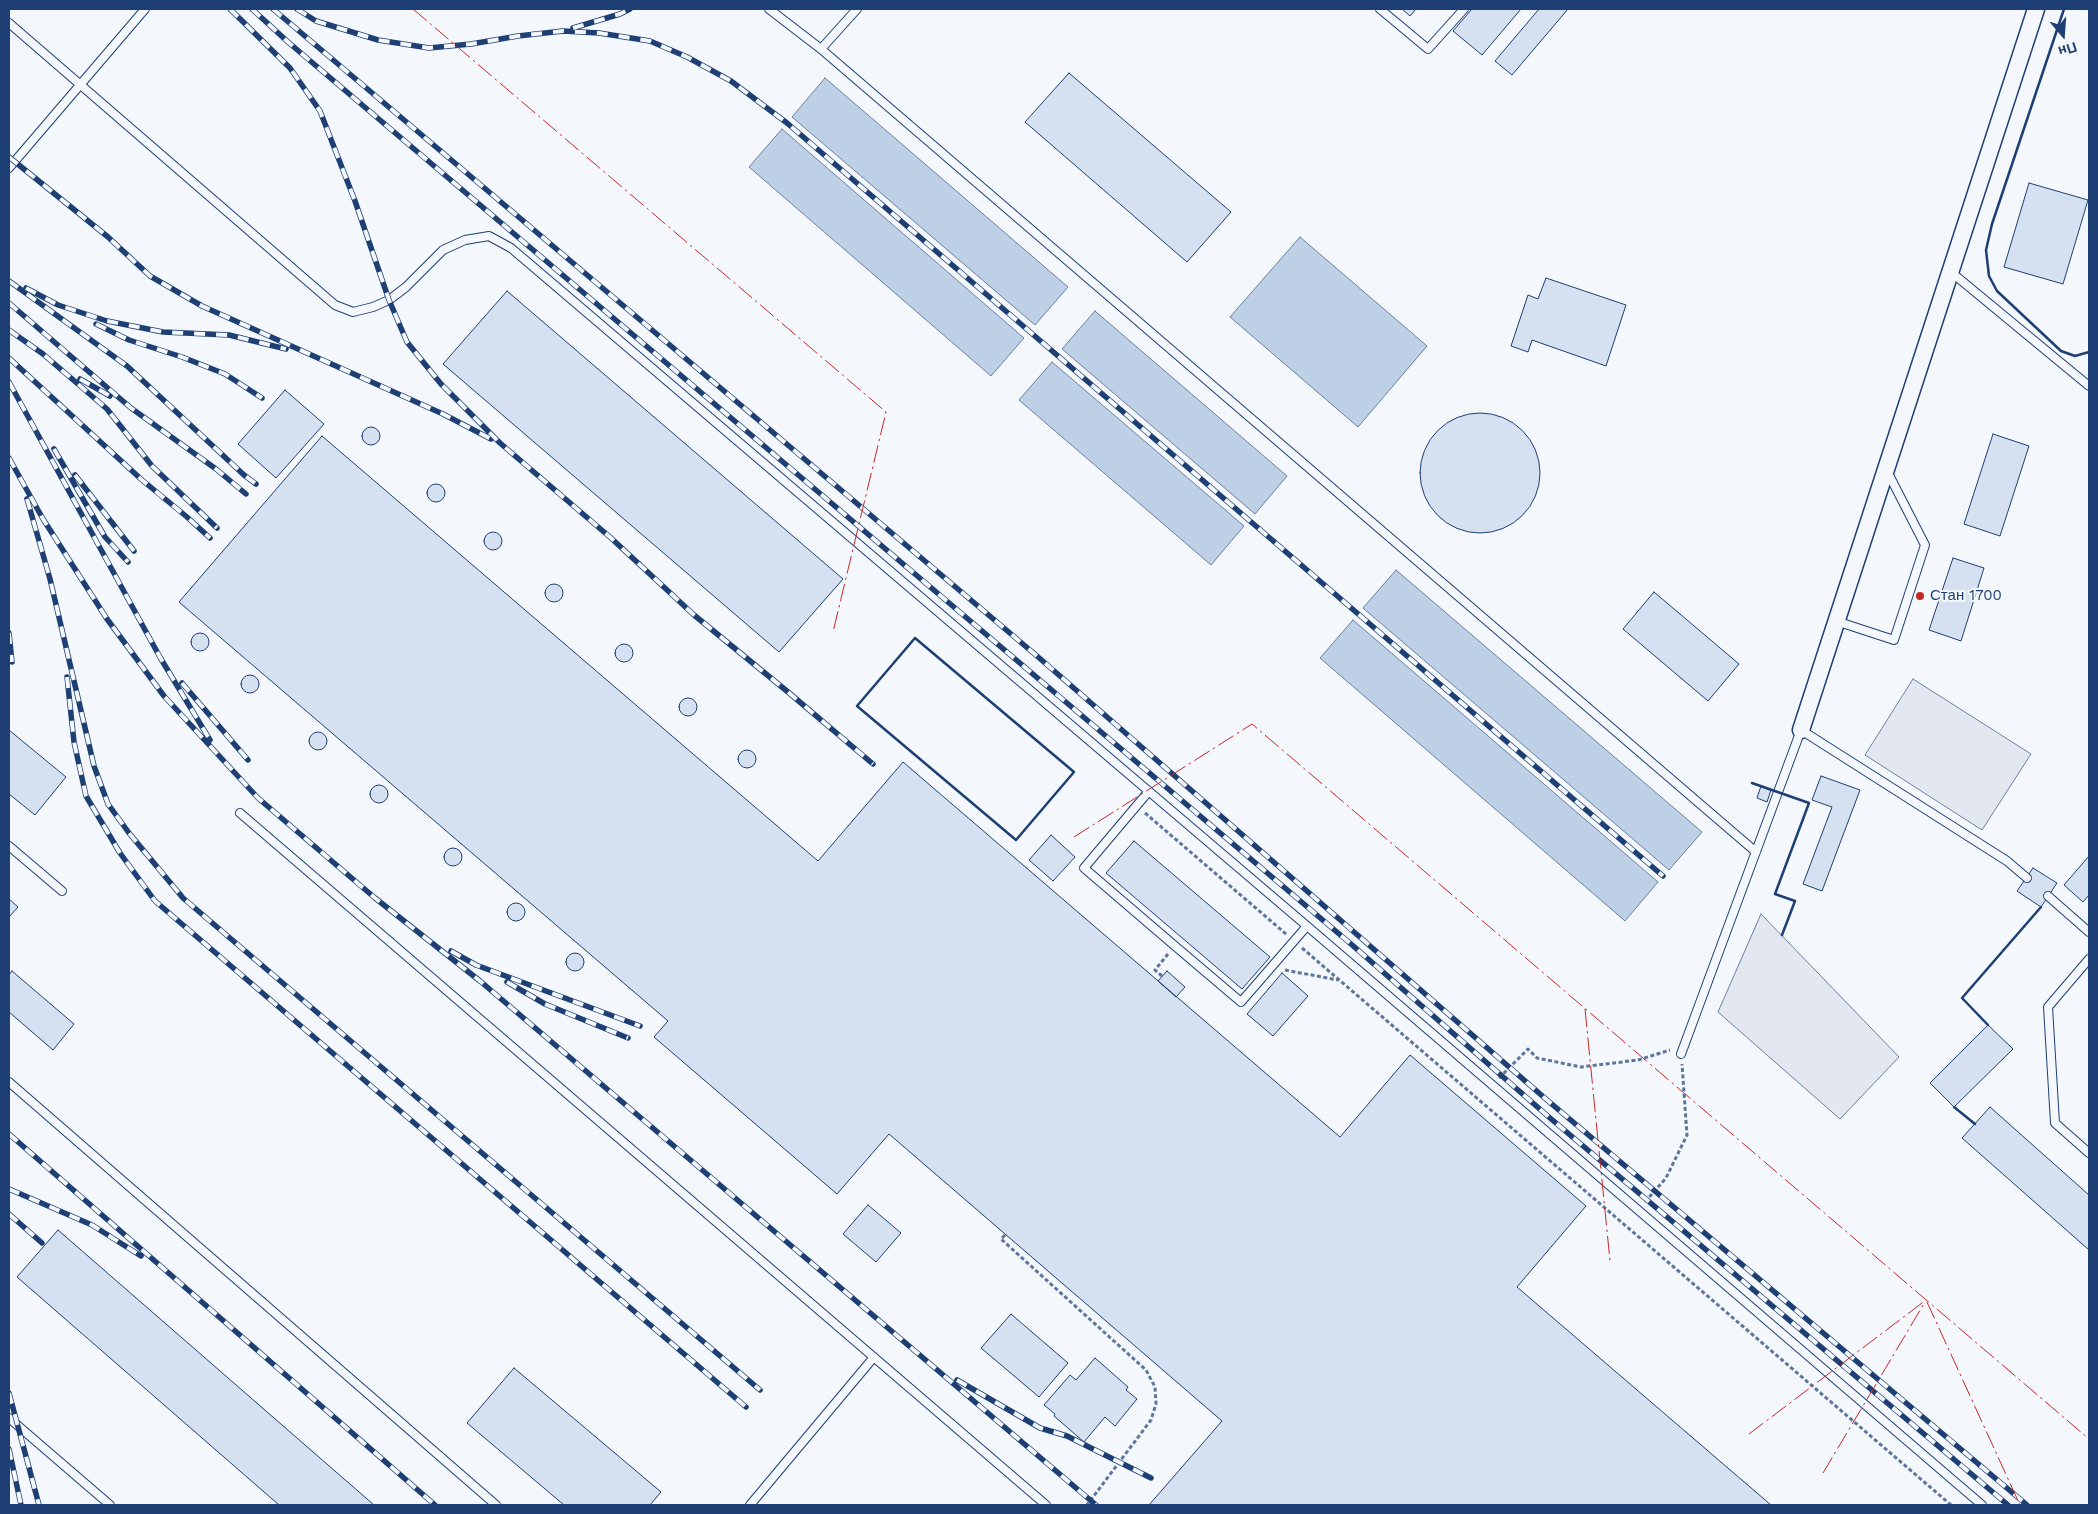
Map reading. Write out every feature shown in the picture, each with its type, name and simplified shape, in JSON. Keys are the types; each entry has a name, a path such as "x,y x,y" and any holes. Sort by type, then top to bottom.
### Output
{"street":[{"path":"1801,730 2036,9"}],"lane":[{"path":"9,168 145,9"},
{"path":"769,9 822,49 1756,852"},
{"path":"822,49 857,9"},
{"path":"1380,9 1428,49 1464,9"},
{"path":"9,23 335,305 353,312 373,307 389,300 406,288 443,250 465,240 489,236 511,248 1307,926 1982,1505"},
{"path":"1951,272 2089,386"},
{"path":"1836,621 1894,640 1916,574 1925,545 1886,469"},
{"path":"1681,1054 1801,730 2007,861 2027,878"},
{"path":"1149,791 1084,868 1175,946 1241,1002 1307,926"},
{"path":"240,813 1046,1505"},
{"path":"9,846 62,891"},
{"path":"2048,896 2089,932"},
{"path":"2089,959 2048,1007 2055,1123 2089,1153"},
{"path":"9,1082 496,1505"},
{"path":"750,1505 874,1357"},
{"path":"9,1418 110,1505"}],"path":[{"path":"1137,806 1951,1505"},
{"path":"1162,976 1155,970 1175,946"},
{"path":"1271,968 1339,980"},
{"path":"1492,1085 1528,1050 1537,1058 1581,1067 1638,1060 1669,1050"},
{"path":"1666,1178 1688,1135 1681,1054"},
{"path":"1005,1235 1001,1239 1146,1370 1154,1387 1156,1404 1151,1420 1087,1505"}],"shaded area":[{"path":"1913,679 2031,754 1982,830 1865,755"},
{"path":"1761,914 1899,1057 1840,1119 1718,1012"}],"water":[{"path":"825,78 1068,287 1035,325 792,117"},
{"path":"782,129 1024,338 991,376 749,167"},
{"path":"1300,237 1427,346 1358,427 1230,317"},
{"path":"1095,311 1287,476 1255,514 1062,349"},
{"path":"1052,362 1244,526 1211,565 1019,400"},
{"path":"1396,570 1702,832 1669,870 1363,608"},
{"path":"1353,620 1658,882 1625,921 1320,658"}],"building":[{"path":"1402,9 1416,9 1410,16"},
{"path":"1472,9 1521,9 1482,55 1453,31"},
{"path":"1539,9 1568,9 1512,75 1495,61"},
{"path":"1069,73 1231,212 1187,262 1025,122"},
{"path":"2029,183 2088,200 2063,284 2004,267"},
{"path":"1546,278 1626,305 1606,366 1532,340 1528,352 1511,346 1528,295 1538,299"},
{"path":"507,291 843,579 779,652 443,364"},
{"path":"285,390 324,424 276,478 238,444"},
{"path":"1480,413 1492,414 1503,418 1513,423 1522,431 1530,440 1535,450 1539,461 1539,485 1535,496 1530,506 1522,515 1513,523 1503,528 1492,532 1480,533 1468,532 1457,528 1447,523 1438,515 1430,506 1425,496 1421,485 1420,473 1421,461 1425,450 1430,440 1438,431 1447,423 1457,418 1468,414"},
{"path":"371,427 377,430 380,436 377,442 371,445 365,442 362,436 365,430"},
{"path":"1993,434 2029,446 2000,536 1964,524"},
{"path":"322,436 818,861 903,762 1340,1137 1410,1055 1586,1206 1517,1287 1771,1505 1149,1505 1222,1421 889,1134 837,1194 654,1037 668,1021 179,602"},
{"path":"436,484 442,487 445,493 442,499 436,502 430,499 427,493 430,487"},
{"path":"493,532 499,535 502,541 499,547 493,550 487,547 484,541 487,535"},
{"path":"1953,558 1984,568 1961,641 1929,630"},
{"path":"554,584 560,587 563,593 560,599 554,602 548,599 545,593 548,587"},
{"path":"1654,592 1739,664 1708,701 1623,629"},
{"path":"200,633 206,636 209,642 206,648 200,651 194,648 191,642 194,636"},
{"path":"624,644 630,647 633,653 630,659 624,662 618,659 615,653 618,647"},
{"path":"250,675 256,678 259,684 256,690 250,693 244,690 241,684 244,678"},
{"path":"688,698 694,701 697,707 694,713 688,716 682,713 679,707 682,701"},
{"path":"9,730 66,777 35,815 9,794"},
{"path":"318,732 324,735 327,741 324,747 318,750 312,747 309,741 312,735"},
{"path":"747,750 753,753 756,759 753,765 747,768 741,765 738,759 741,753"},
{"path":"1821,776 1860,790 1822,891 1803,884 1832,807 1812,800"},
{"path":"379,785 385,788 388,794 385,800 379,803 373,800 370,794 373,788"},
{"path":"1761,786 1771,790 1767,802 1757,798"},
{"path":"1051,835 1075,857 1053,881 1029,860"},
{"path":"1134,841 1270,957 1242,989 1106,873"},
{"path":"453,848 459,851 462,857 459,863 453,866 447,863 444,857 447,851"},
{"path":"2089,856 2089,895 2083,902 2064,885"},
{"path":"2033,868 2057,883 2041,907 2017,891"},
{"path":"9,899 18,907 9,917"},
{"path":"516,903 522,906 525,912 522,918 516,921 510,918 507,912 510,906"},
{"path":"575,953 581,956 584,962 581,968 575,971 569,968 566,962 569,956"},
{"path":"12,971 74,1024 53,1050 9,1012 9,975"},
{"path":"1167,971 1185,987 1176,997 1158,981"},
{"path":"1282,973 1308,996 1273,1036 1247,1014"},
{"path":"1988,1025 2013,1049 1954,1107 1930,1083"},
{"path":"1990,1107 2089,1195 2089,1250 1962,1138"},
{"path":"868,1205 901,1233 876,1262 843,1234"},
{"path":"58,1230 374,1505 279,1505 17,1277"},
{"path":"1011,1314 1068,1363 1039,1397 981,1348"},
{"path":"1095,1358 1128,1387 1126,1390 1137,1399 1115,1426 1105,1417 1084,1442 1044,1405 1070,1375 1076,1380"},
{"path":"514,1368 661,1492 650,1505 564,1505 467,1423"}],"railway":[{"path":"230,9 290,68 320,111 355,201 389,300 407,342 441,384 500,443 611,538 694,615 873,764"},
{"path":"252,9 288,42 1351,944 1550,1118 2008,1505"},
{"path":"273,9 1037,656 1547,1100 2027,1505"},
{"path":"297,9 316,21 378,40 429,48 563,31 599,33 650,41 687,57 731,81 787,123 1663,876"},
{"path":"573,28 620,14 630,9"},
{"path":"9,157 108,237 150,276 202,306 443,414 491,439"},
{"path":"9,281 127,366 256,484"},
{"path":"26,288 58,305 107,321 163,332 229,335 286,349"},
{"path":"9,303 131,408 216,469 246,494"},
{"path":"96,324 129,340 182,357 225,374 262,398"},
{"path":"9,330 43,354 107,409 152,466 217,528"},
{"path":"9,358 142,480 210,538"},
{"path":"80,379 110,396"},
{"path":"9,382 161,659 210,740"},
{"path":"54,449 105,537 128,562"},
{"path":"9,458 43,519 107,619 164,696 258,798 375,898 480,981 1096,1505"},
{"path":"75,475 134,551"},
{"path":"27,499 50,579 94,766 108,804 129,833 183,898 760,1390"},
{"path":"9,633 12,662"},
{"path":"67,677 74,742 86,796 120,853 155,901 746,1407"},
{"path":"182,683 248,760"},
{"path":"451,951 476,965 640,1026"},
{"path":"507,982 545,1004 628,1038"},
{"path":"9,1134 435,1505"},
{"path":"9,1189 92,1225 141,1256"},
{"path":"9,1214 42,1243"},
{"path":"957,1380 1040,1428 1067,1436 1151,1478"},
{"path":"9,1393 39,1505"},
{"path":"9,1449 21,1505"}],"wall":[{"path":"2064,9 1992,224 1986,250 1989,276 1997,291 2061,351 2075,356 2089,352"},
{"path":"915,638 1074,772 1016,840 857,706 915,638"},
{"path":"1752,783 1809,803 1775,894 1795,901 1782,935"},
{"path":"1988,1025 1962,998 2041,907"},
{"path":"1954,1107 1975,1124"}],"power":[{"path":"413,9 886,412 833,632"},
{"path":"1074,837 1252,724 2089,1439"},
{"path":"1585,1009 1610,1261"},
{"path":"1749,1434 1926,1300"},
{"path":"1823,1473 1925,1302"},
{"path":"1927,1302 2020,1505"}],"place":[{"name":"Стан 1700","path":"1920,596"}]}
